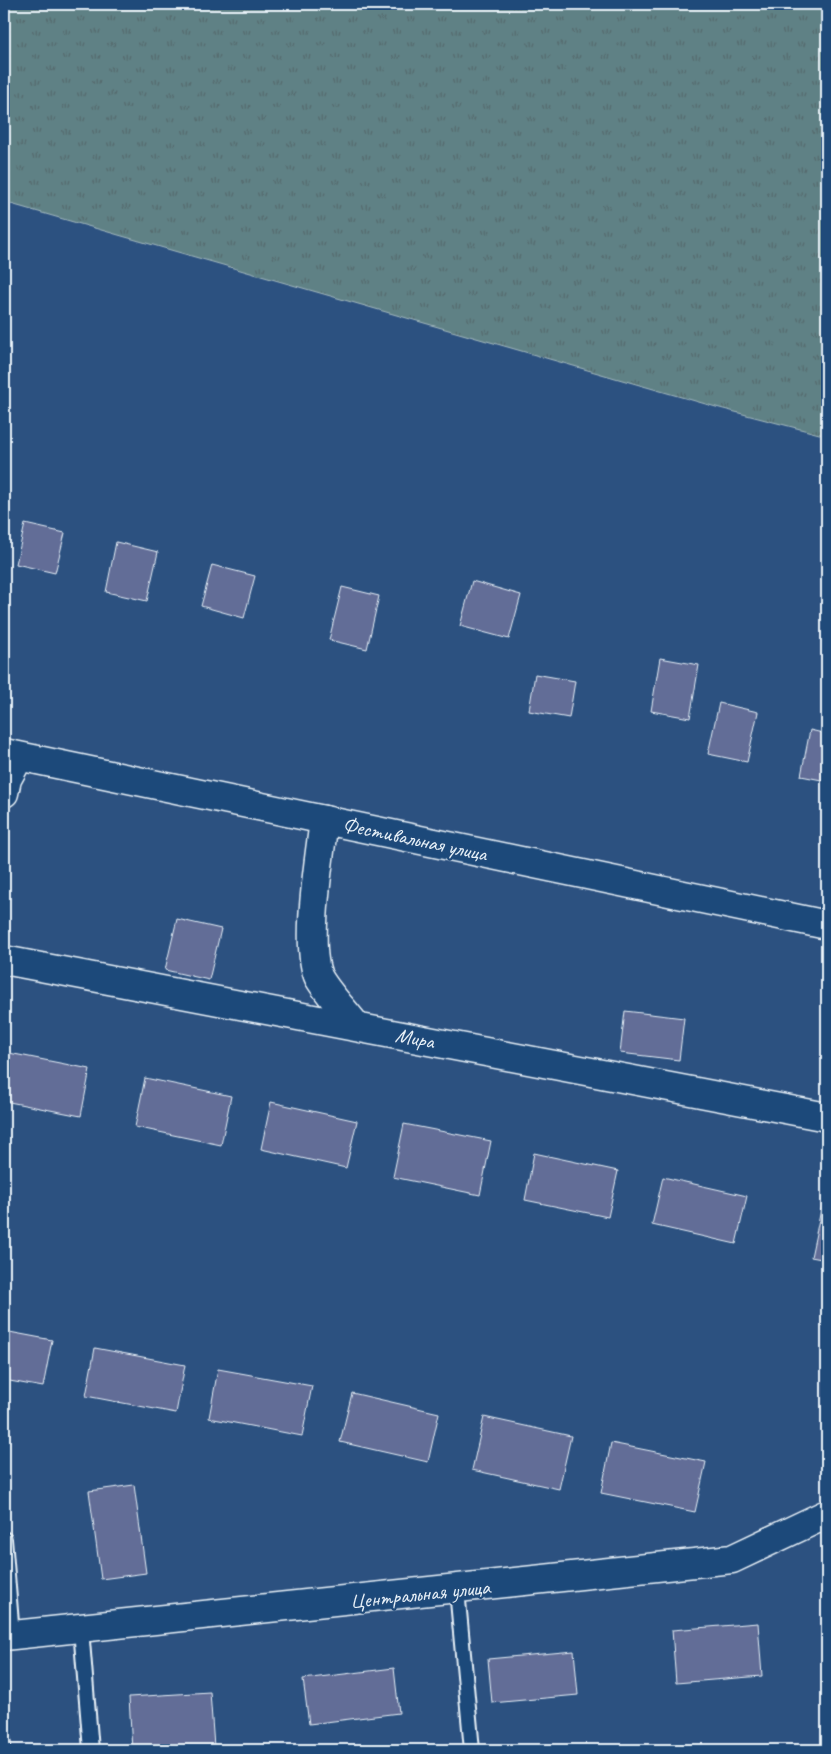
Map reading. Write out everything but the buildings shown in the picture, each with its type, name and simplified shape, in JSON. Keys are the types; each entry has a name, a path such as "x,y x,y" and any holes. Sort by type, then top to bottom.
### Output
{"street":[{"path":"4,792 11,755"},
{"name":"Фестивальная улица","path":"11,755 827,925"},
{"path":"324,820 313,938 319,977 357,1027"},
{"name":"Мира","path":"4,960 827,1117"},
{"path":"299,1016 319,977"},
{"name":"Центральная улица","path":"8,1636 457,1590 732,1559 827,1514"}],"lane":[{"path":"4,1539 8,1636"},
{"path":"457,1590 472,1750"},
{"path":"81,1629 91,1750"}],"green space":[{"path":"4,4 827,4 827,436 716,407 4,202"}]}
